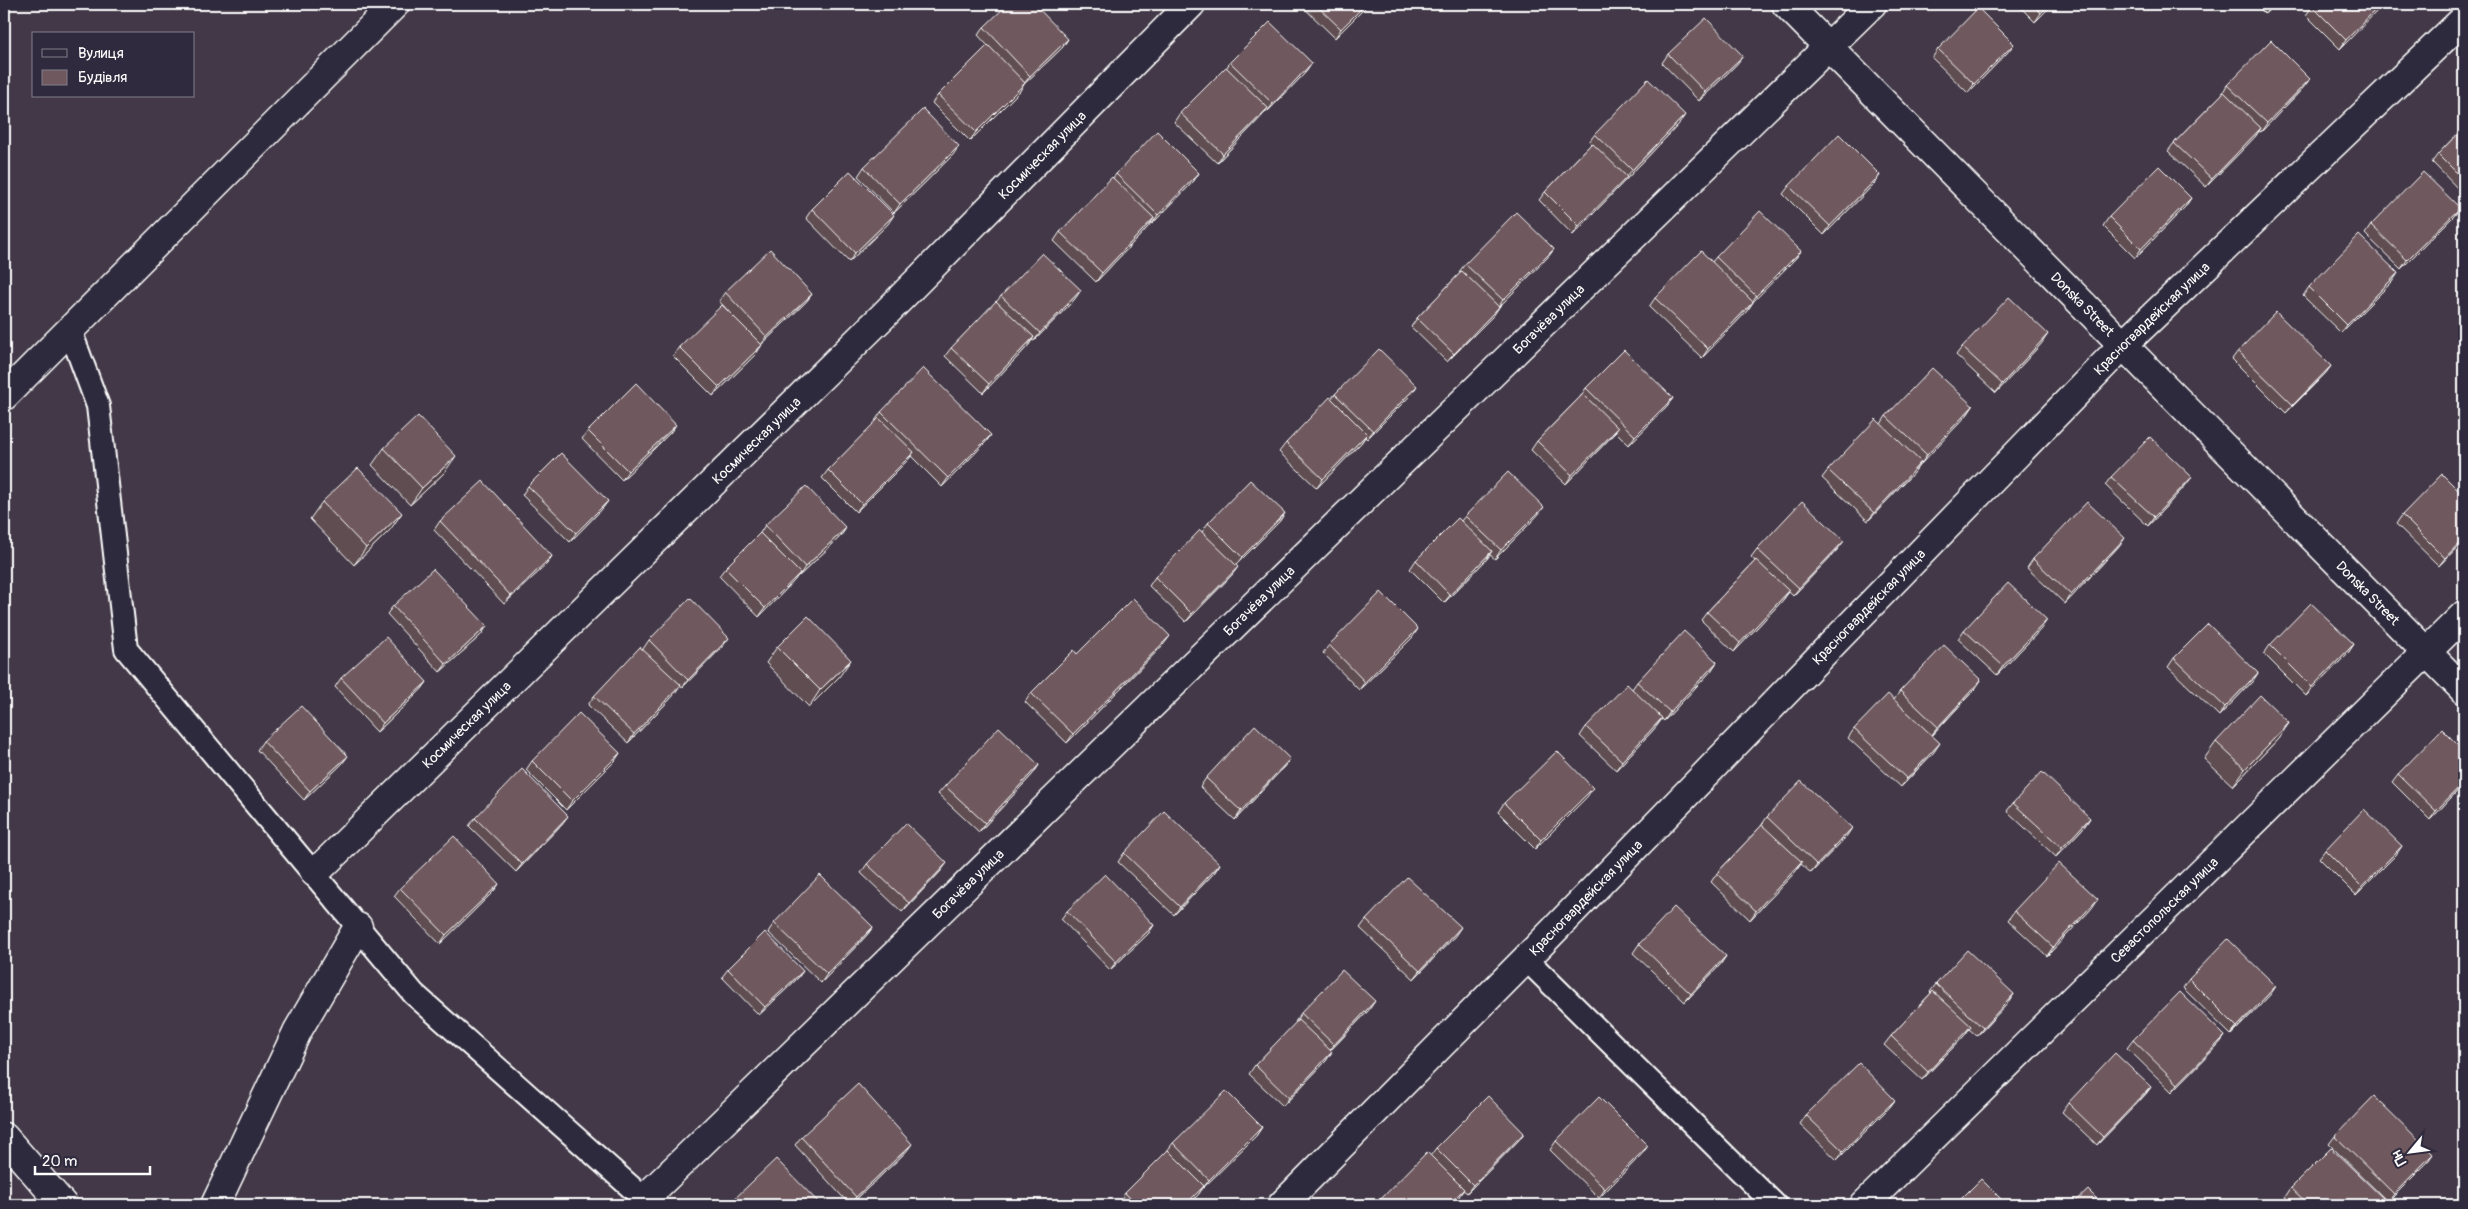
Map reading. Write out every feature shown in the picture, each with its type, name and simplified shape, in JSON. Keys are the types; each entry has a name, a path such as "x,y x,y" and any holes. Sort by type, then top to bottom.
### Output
{"street":[{"path":"4,396 395,4"},
{"name":"Космическая улица","path":"315,873 884,315 1191,4"},
{"name":"Donska Street","path":"1786,4 2464,690"},
{"name":"Богачёва улица","path":"647,1202 1872,4"},
{"name":"Красногвардейская улица","path":"1282,1205 1526,959 2123,345 2464,19"},
{"name":"Севастопольская улица","path":"1864,1205 2464,614"},
{"path":"215,1205 298,1030 358,927"},
{"path":"4,1137 63,1205"}],"lane":[{"path":"70,330 98,406 126,649 315,873 414,994 647,1202"},
{"path":"1526,959 1775,1205"}],"building":[{"path":"1008,4 1034,4 1068,39 1030,76 984,27"},
{"path":"1315,4 1366,4 1341,29"},
{"path":"2032,4 2050,4 2041,13"},
{"path":"2314,4 2381,4 2346,40 2312,6"},
{"path":"1978,8 2014,44 1974,84 1938,49"},
{"path":"1706,18 1743,56 1705,92 1668,54"},
{"path":"1270,22 1312,63 1273,104 1230,62"},
{"path":"2271,40 2310,79 2267,123 2227,85"},
{"path":"988,45 1025,83 976,132 938,95"},
{"path":"1226,67 1268,108 1223,154 1180,113"},
{"path":"1648,79 1685,115 1632,170 1595,134"},
{"path":"2224,92 2261,128 2212,179 2174,143"},
{"path":"923,109 959,146 900,204 864,167"},
{"path":"2464,127 2464,180 2438,154"},
{"path":"1157,131 1199,173 1158,215 1116,174"},
{"path":"1839,134 1880,175 1830,226 1789,186"},
{"path":"1592,143 1627,177 1579,226 1545,192"},
{"path":"2159,166 2191,198 2141,249 2109,217"},
{"path":"850,171 894,215 855,253 812,209"},
{"path":"2423,172 2460,208 2407,260 2371,225"},
{"path":"1112,177 1154,218 1102,273 1060,232"},
{"path":"1760,211 1801,251 1756,296 1716,257"},
{"path":"1516,212 1554,249 1503,300 1465,264"},
{"path":"2359,235 2398,273 2347,325 2309,287"},
{"path":"770,249 812,294 767,337 725,292"},
{"path":"1701,251 1753,302 1708,349 1655,298"},
{"path":"1042,253 1081,290 1040,333 1001,296"},
{"path":"1462,271 1499,307 1454,354 1417,318"},
{"path":"2009,297 2048,334 2002,384 1962,347"},
{"path":"996,301 1034,337 989,384 951,348"},
{"path":"722,305 762,345 719,387 679,347"},
{"path":"2276,312 2331,366 2293,405 2238,351"},
{"path":"1379,349 1417,386 1373,431 1335,394"},
{"path":"1624,350 1673,398 1635,436 1586,388"},
{"path":"923,368 991,435 948,478 881,412"},
{"path":"1932,368 1973,406 1927,455 1886,416"},
{"path":"636,383 676,425 628,471 588,431"},
{"path":"1583,394 1618,428 1572,475 1537,441"},
{"path":"1330,397 1367,434 1323,479 1286,443"},
{"path":"418,416 456,456 422,488 384,448"},
{"path":"879,418 914,452 862,504 828,470"},
{"path":"1876,419 1921,462 1874,513 1828,470"},
{"path":"2150,437 2192,477 2154,517 2111,477"},
{"path":"561,453 608,501 576,533 528,486"},
{"path":"358,468 402,513 366,548 322,502"},
{"path":"1508,472 1544,507 1501,550 1465,516"},
{"path":"2442,474 2464,496 2464,538 2445,558 2402,515"},
{"path":"1250,480 1285,513 1242,557 1208,523"},
{"path":"483,481 552,556 511,596 440,521"},
{"path":"806,486 846,528 805,567 765,525"},
{"path":"1802,501 1844,541 1799,588 1757,549"},
{"path":"2087,502 2125,538 2071,595 2033,559"},
{"path":"1458,518 1492,551 1450,595 1416,560"},
{"path":"1200,530 1238,567 1192,614 1155,577"},
{"path":"760,533 800,573 765,608 725,568"},
{"path":"1756,560 1789,591 1740,643 1707,612"},
{"path":"433,569 487,626 446,664 393,606"},
{"path":"2008,583 2047,620 2003,666 1964,630"},
{"path":"1381,592 1418,629 1365,682 1329,645"},
{"path":"690,598 729,638 688,680 649,640"},
{"path":"1133,598 1170,636 1073,734 1031,693 1074,650 1077,654"},
{"path":"2311,603 2354,644 2312,687 2270,645"},
{"path":"808,616 851,660 820,690 777,647"},
{"path":"2208,624 2258,673 2225,707 2174,658"},
{"path":"1684,631 1717,662 1670,712 1637,682"},
{"path":"386,637 427,682 383,723 341,678"},
{"path":"1944,645 1981,680 1938,727 1900,691"},
{"path":"640,647 681,685 634,734 594,696"},
{"path":"1627,684 1662,718 1622,761 1586,727"},
{"path":"1888,694 1940,743 1907,779 1854,729"},
{"path":"2260,695 2289,723 2245,769 2216,742"},
{"path":"301,706 348,756 310,791 263,741"},
{"path":"579,713 620,753 572,801 532,761"},
{"path":"1255,725 1290,759 1241,811 1206,778"},
{"path":"999,727 1039,765 985,823 945,786"},
{"path":"2442,729 2464,751 2464,782 2436,811 2398,774"},
{"path":"1557,751 1593,788 1541,840 1504,803"},
{"path":"522,769 568,816 522,864 475,818"},
{"path":"2042,772 2090,818 2062,848 2013,803"},
{"path":"1801,781 1852,828 1817,865 1767,817"},
{"path":"2364,809 2402,846 2362,887 2325,850"},
{"path":"1164,811 1220,864 1180,907 1124,853"},
{"path":"906,823 947,863 909,903 867,864"},
{"path":"1762,825 1802,862 1756,911 1717,873"},
{"path":"454,836 499,884 446,935 400,888"},
{"path":"2059,863 2098,899 2053,947 2014,911"},
{"path":"1105,874 1154,925 1116,962 1067,911"},
{"path":"820,875 873,927 827,974 774,923"},
{"path":"1407,877 1461,927 1420,971 1366,920"},
{"path":"1674,907 1726,956 1691,994 1639,944"},
{"path":"765,932 803,971 765,1007 728,969"},
{"path":"2228,939 2276,986 2237,1027 2189,979"},
{"path":"1967,950 2014,994 1983,1028 1936,984"},
{"path":"1342,970 1375,1001 1334,1045 1301,1013"},
{"path":"1933,991 1971,1026 1928,1072 1891,1036"},
{"path":"2180,992 2225,1036 2178,1084 2133,1040"},
{"path":"1298,1020 1332,1052 1289,1098 1255,1065"},
{"path":"2115,1053 2151,1087 2103,1137 2068,1103"},
{"path":"1859,1063 1895,1100 1843,1151 1806,1115"},
{"path":"858,1084 912,1144 856,1197 801,1137"},
{"path":"1226,1091 1262,1127 1209,1180 1173,1143"},
{"path":"1488,1096 1524,1133 1473,1185 1436,1148"},
{"path":"2374,1096 2433,1154 2394,1194 2335,1136"},
{"path":"1599,1097 1648,1146 1605,1189 1556,1141"},
{"path":"2331,1148 2387,1202 2384,1205 2309,1205 2291,1188"},
{"path":"1168,1150 1204,1186 1185,1205 1137,1205 1125,1193"},
{"path":"1427,1152 1464,1189 1448,1205 1377,1205 1376,1204"},
{"path":"776,1159 821,1205 728,1205"},
{"path":"1981,1179 2007,1205 1955,1205"},
{"path":"2088,1190 2103,1205 2072,1205"},
{"path":"1730,1199 1736,1205 1724,1205"}]}
